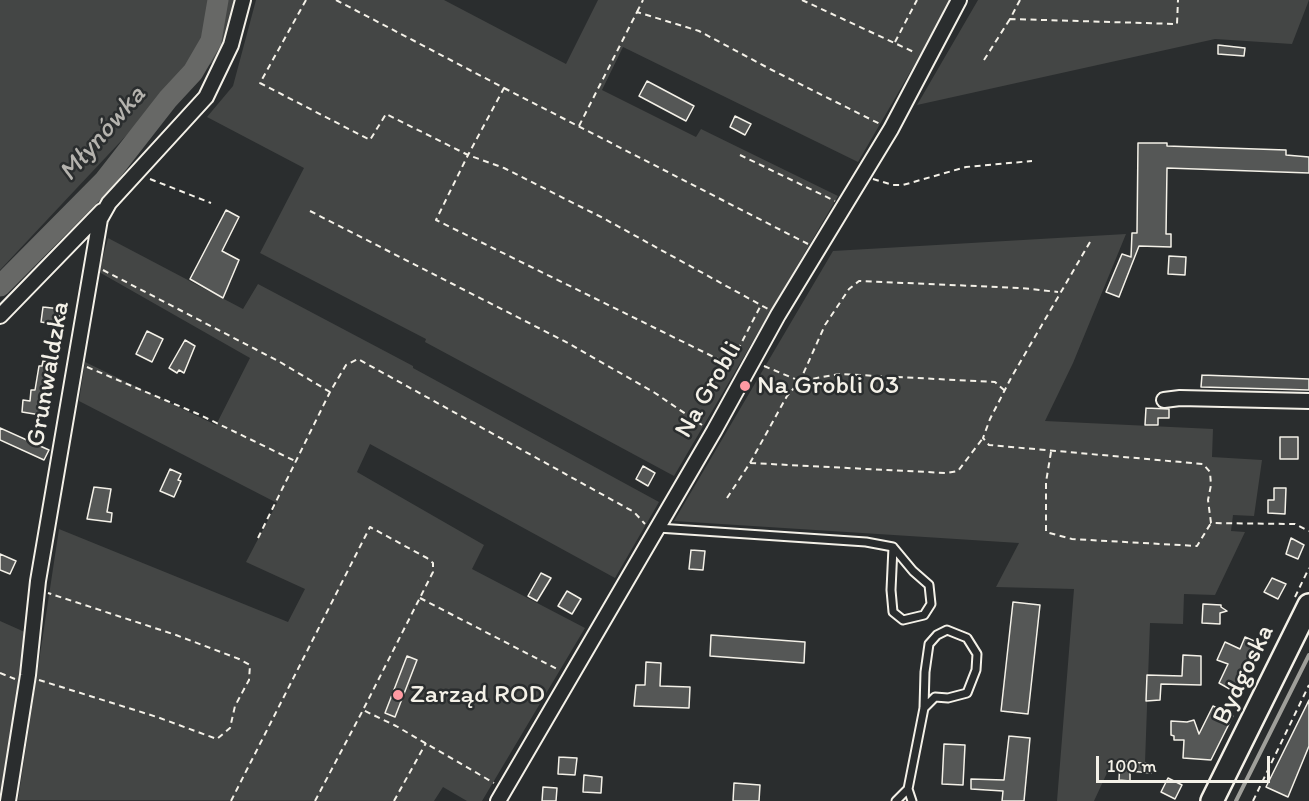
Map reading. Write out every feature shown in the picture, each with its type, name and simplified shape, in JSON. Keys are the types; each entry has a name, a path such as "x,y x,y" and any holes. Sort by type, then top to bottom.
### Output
{"main road":[{"name":"Bydgoska","path":"1212,801 1309,605"}],"street":[{"name":"Grunwaldzka","path":"8,801 27,679 38,581 100,219 109,203 206,97 231,45 243,0"},
{"name":"Na Grobli","path":"501,795 714,431 778,315 891,129 959,0"},
{"path":"0,316 109,203"},
{"path":"1164,400 1180,398 1309,401"}],"lane":[{"path":"657,528 866,542 893,547 913,571 929,585 931,603 924,615 903,620 893,612 891,590 893,547"},
{"path":"912,801 908,789 924,708 925,672 929,644 937,635 947,630 967,638 977,654 976,670 967,693 948,698 935,697 924,708"},
{"path":"896,801 908,789"}],"path":[{"path":"306,0 260,83 370,140 386,114 468,154 504,168 603,218 778,315"},
{"path":"336,0 818,249"},
{"path":"579,126 643,0"},
{"path":"802,0 928,59"},
{"path":"895,42 917,0"},
{"path":"984,60 1020,0"},
{"path":"1010,19 1177,24 1178,0"},
{"path":"637,12 699,31 891,129"},
{"path":"504,88 436,220 730,365 760,305"},
{"path":"740,155 844,206"},
{"path":"863,175 893,185 903,185 966,167 1032,161"},
{"path":"139,170 149,178 211,203"},
{"path":"310,211 568,344 655,393 714,431"},
{"path":"750,463 946,473 958,471 983,438 990,419 1059,292 1090,242"},
{"path":"93,258 100,268 280,362 330,392"},
{"path":"727,498 750,463 787,396 800,381 825,325 849,289 859,281 1021,288 1059,292"},
{"path":"77,355 84,365 198,414 295,461"},
{"path":"258,538 330,392 346,365 358,359 634,512 644,524 657,528"},
{"path":"753,362 800,381 839,375 995,382 1005,391"},
{"path":"983,438 989,445 1051,450 1203,464 1210,472 1212,485 1208,500 1211,523 1197,546 1072,539 1046,532 1046,482 1051,450"},
{"path":"1211,523 1295,524 1309,531"},
{"path":"231,801 370,527 433,563 433,572 315,801"},
{"path":"0,673 27,679 217,739 230,728 235,706 249,680 250,665 176,635 50,595 38,581"},
{"path":"420,598 570,676"},
{"path":"1253,801 1309,686"},
{"path":"363,710 426,743 501,795"},
{"path":"394,801 426,743"}],"shaded area":[{"path":"0,0 236,0 222,54 167,92 0,270"},
{"path":"256,0 444,0 566,64 598,0 952,0 858,162 623,47 602,90 696,137 701,129 838,196 674,476 425,342 426,339 260,253 304,168 207,117 233,86"},
{"path":"978,0 1309,0 1292,44 1215,39 917,105"},
{"path":"1126,234 1073,363 1045,421 1213,429 1212,457 1262,460 1254,516 1233,515 1231,531 1245,532 1215,595 1184,594 1183,624 1150,623 1145,763 1113,760 1094,801 1057,801 1074,589 996,587 1019,543 674,521 833,251"},
{"path":"108,238 243,309 258,284 413,366 659,502 615,578 370,444 357,472 484,545 472,569 585,628 482,801 467,801 443,787 434,801 18,800 59,529 288,622 305,589 246,562 277,503 79,401 85,362 216,425 250,358 99,272"},
{"path":"0,621 27,633 0,797"}],"building":[{"path":"1218,45 1245,48 1244,56 1218,54"},
{"path":"647,81 694,106 686,121 639,96"},
{"path":"735,116 751,124 745,135 730,127"},
{"path":"1138,143 1286,150 1286,155 1309,157 1309,173 1167,168 1166,234 1171,234 1171,247 1139,246 1119,297 1106,292 1122,254 1131,257 1132,233 1137,233"},
{"path":"226,210 239,217 222,251 239,260 223,298 190,279"},
{"path":"1169,256 1186,257 1185,275 1168,274"},
{"path":"43,307 61,309 58,325 41,322"},
{"path":"147,331 163,339 152,362 136,354"},
{"path":"185,340 195,346 184,373 179,370 177,373 169,368"},
{"path":"43,361 55,363 53,380 47,379 45,396 49,397 47,416 22,412 23,400 30,401 31,390 35,390 39,366 42,366"},
{"path":"1202,375 1309,379 1309,390 1201,387"},
{"path":"1146,408 1169,409 1169,418 1158,418 1158,425 1145,425"},
{"path":"0,428 49,450 44,460 0,440"},
{"path":"1280,437 1298,437 1298,459 1280,459"},
{"path":"643,466 655,473 648,486 636,479"},
{"path":"170,469 181,474 178,480 181,481 174,497 160,491"},
{"path":"94,487 111,489 107,512 112,513 111,522 87,519"},
{"path":"1274,488 1286,488 1285,514 1268,513 1268,500 1274,500"},
{"path":"1291,538 1304,545 1298,559 1286,554"},
{"path":"691,550 705,551 703,570 689,569"},
{"path":"0,554 16,561 10,574 0,570"},
{"path":"541,573 551,578 537,601 528,596"},
{"path":"1272,578 1286,584 1278,599 1264,592"},
{"path":"567,591 581,599 572,614 558,606"},
{"path":"1013,602 1040,605 1028,714 1001,711"},
{"path":"1203,604 1221,605 1227,611 1220,613 1220,624 1202,623"},
{"path":"711,635 805,642 804,663 710,656"},
{"path":"1245,637 1259,643 1235,692 1219,683 1228,664 1217,660 1225,642 1240,649"},
{"path":"1183,655 1201,656 1201,685 1161,684 1160,700 1146,701 1147,675 1182,676"},
{"path":"407,656 417,660 395,717 385,713"},
{"path":"646,662 661,663 660,686 690,687 689,708 634,706 636,685 645,685"},
{"path":"1309,700 1309,746 1288,797 1266,787"},
{"path":"1213,706 1233,716 1211,760 1183,758 1184,740 1174,740 1174,736 1171,735 1171,721 1194,720 1199,734"},
{"path":"1009,736 1030,738 1024,801 1002,801 1003,791 971,789 971,779 1004,780"},
{"path":"944,744 965,745 963,785 942,784"},
{"path":"559,757 577,758 575,775 558,774"},
{"path":"1120,761 1152,764 1151,773 1130,771 1130,781 1119,780"},
{"path":"584,775 602,777 601,793 583,792"},
{"path":"1168,778 1182,785 1175,799 1161,792"},
{"path":"734,783 760,785 759,801 733,801"},
{"path":"543,787 557,788 556,801 542,801"}],"waterway":[{"name":"Młynówka","path":"0,286 104,181 168,99 193,72 211,41 218,0"},
{"path":"1236,801 1309,655"}],"place":[{"name":"Na Grobli 03","path":"745,386"},
{"name":"Zarząd ROD","path":"398,695"}]}
